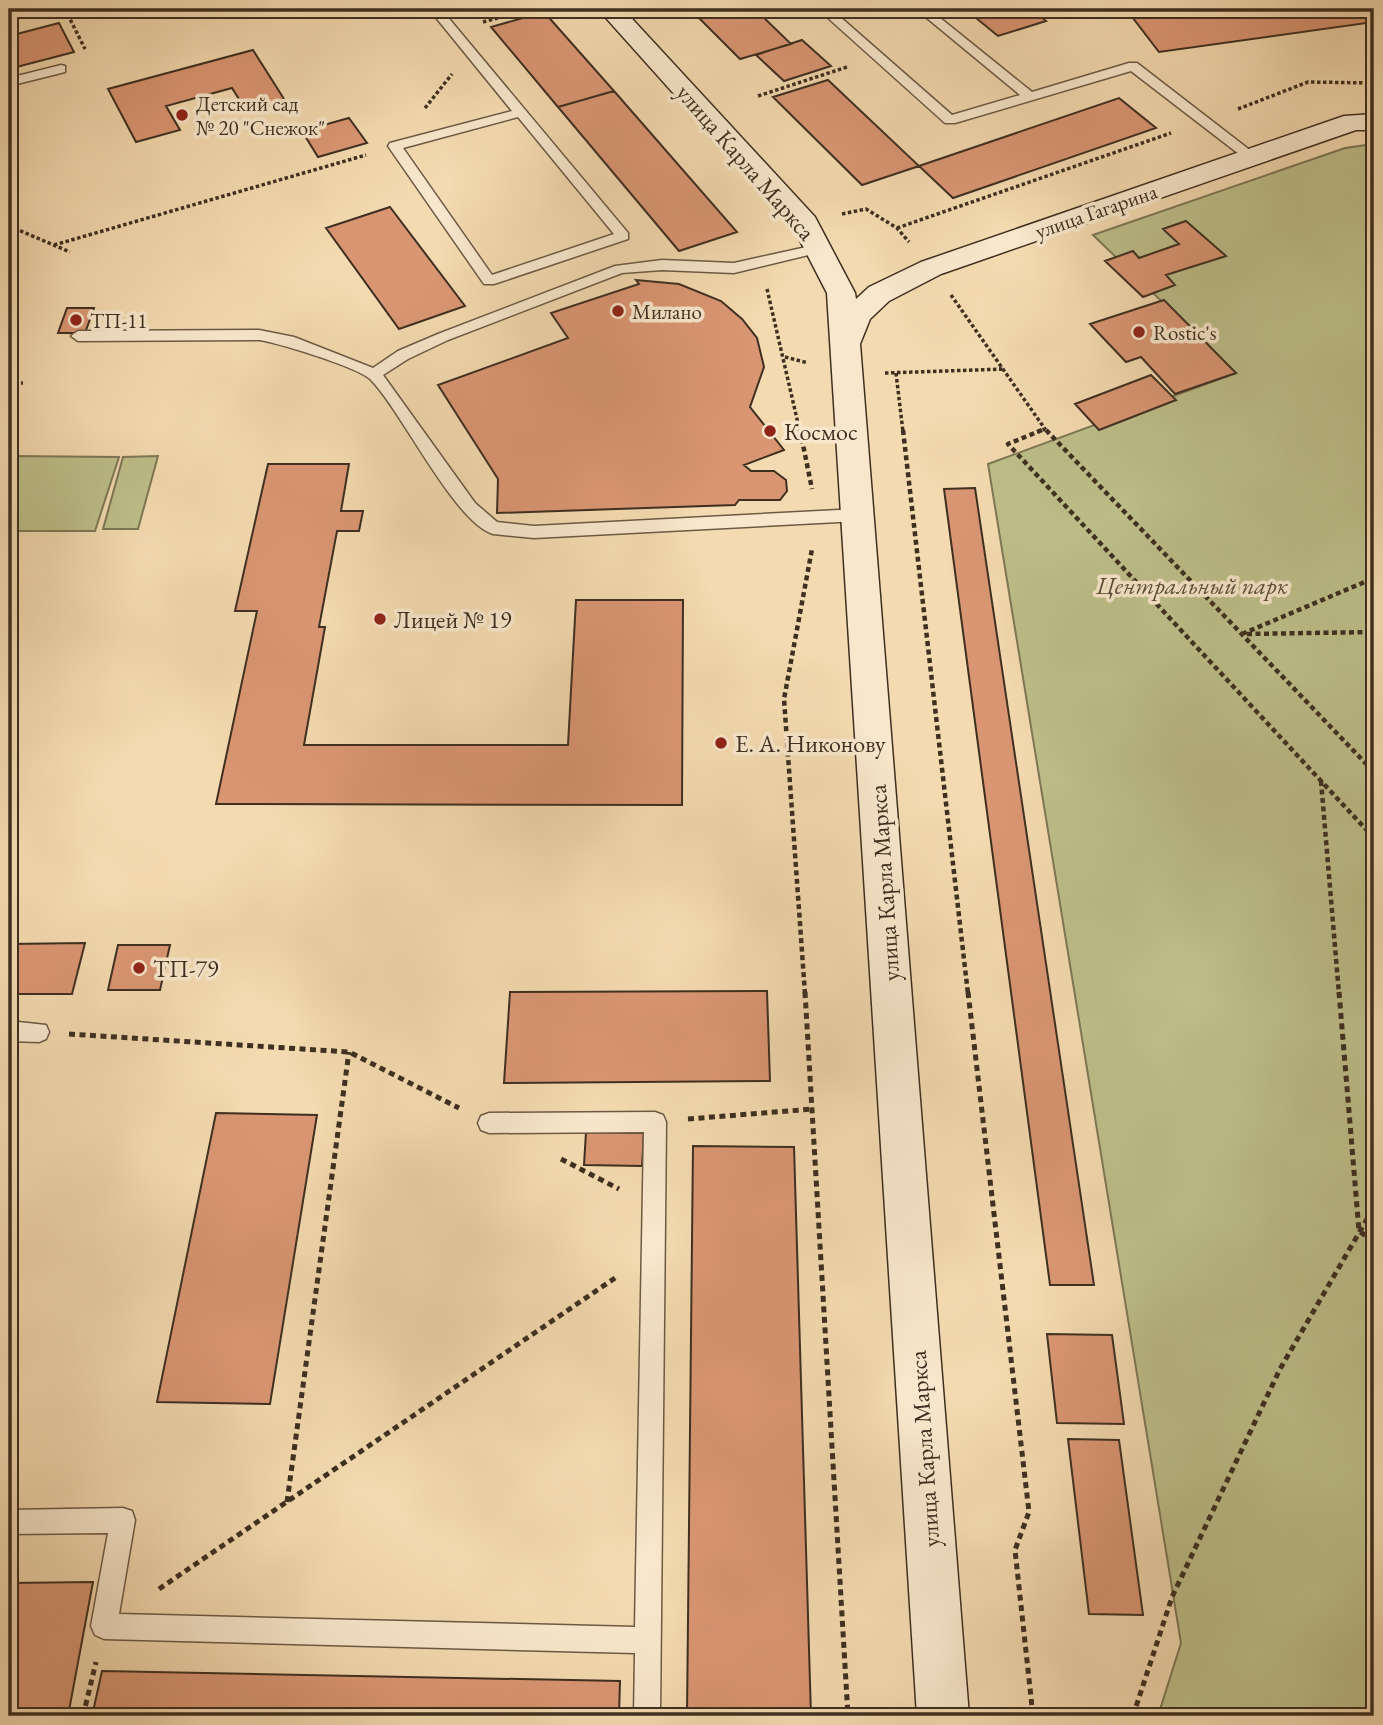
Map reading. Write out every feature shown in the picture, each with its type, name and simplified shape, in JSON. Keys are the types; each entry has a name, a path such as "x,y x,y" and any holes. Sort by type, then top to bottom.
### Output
{"main road":[{"name":"улица Карла Маркса","path":"610,9 805,223 841,293 943,1716"},
{"name":"улица Гагарина","path":"847,359 857,316 879,295 931,268 1353,121 1374,122"}],"lane":[{"path":"435,9 623,236 488,281 395,146 519,113"},
{"path":"824,9 950,120 1133,66 1253,158"},
{"path":"922,9 1029,96"},
{"path":"9,82 61,69"},
{"path":"374,374 403,355 443,337 620,269 662,265 734,268 820,248"},
{"path":"78,336 259,335 289,340 374,374 469,507 493,528 534,532 858,514"},
{"path":"9,1031 39,1032"},
{"path":"489,1123 655,1122 646,1716"},
{"path":"9,1522 123,1520 104,1626 648,1640"}],"path":[{"path":"9,18 42,9"},
{"path":"452,30 531,9"},
{"path":"54,245 395,146 470,51"},
{"path":"758,96 878,57"},
{"path":"897,228 1203,122 1308,82 1374,82"},
{"path":"805,223 866,209 897,228 931,268 1045,429 1374,772"},
{"path":"9,226 70,252"},
{"path":"760,262 785,357 817,517 784,699 813,1109 848,1716"},
{"path":"785,357 847,359 896,373 1005,369"},
{"path":"896,373 1029,1511 1015,1550 1032,1716"},
{"path":"9,383 23,383"},
{"path":"1045,429 1007,443 1374,838"},
{"path":"1242,634 1374,578"},
{"path":"1242,634 1374,632"},
{"path":"1321,780 1359,1231 1374,1242"},
{"path":"39,1032 349,1052 287,1502"},
{"path":"655,1122 813,1109"},
{"path":"1133,1716 1172,1597 1279,1369 1374,1207"},
{"path":"83,1716 104,1626 653,1252"}],"green space":[{"name":"Центральный парк","path":"1374,144 1374,1716 1158,1716 1181,1643 988,464 1236,373 1093,235 1345,148"},
{"path":"9,456 119,457 95,531 9,531"},
{"path":"158,456 138,529 103,529 123,457"}],"building":[{"path":"477,9 517,9 485,18"},
{"path":"690,9 755,9 791,44 740,59"},
{"path":"965,9 1032,9 1046,21 998,36"},
{"path":"1126,9 1369,9 1374,15 1374,22 1159,52"},
{"path":"544,12 614,91 558,107 491,27"},
{"path":"59,23 74,52 9,69 9,36"},
{"path":"802,40 831,66 784,81 756,55"},
{"path":"253,50 286,102 247,112 232,88 166,106 180,130 136,142 108,89"},
{"path":"828,80 919,166 862,185 773,97"},
{"path":"614,91 737,232 679,251 558,107"},
{"path":"1119,98 1156,128 953,198 919,166"},
{"path":"349,118 367,143 318,157 302,131"},
{"path":"390,207 465,306 399,329 326,228"},
{"path":"1186,221 1226,256 1166,275 1175,285 1143,297 1105,261 1133,251 1139,258 1179,244 1163,229"},
{"name":"Космос","path":"636,280 679,284 721,301 742,319 757,338 764,367 750,407 784,450 744,465 751,471 774,471 786,480 787,491 780,500 739,500 735,505 497,513 498,479 438,385 568,338 551,313 639,284"},
{"path":"1164,300 1236,373 1175,394 1141,357 1126,362 1090,324"},
{"name":"ТП-11","path":"67,308 94,308 85,333 58,333"},
{"path":"1151,375 1176,400 1099,430 1075,404"},
{"path":"268,464 349,464 341,511 363,511 359,531 337,531 319,627 325,627 304,745 568,745 576,600 683,600 682,805 216,804 257,611 235,611"},
{"path":"975,488 1094,1285 1050,1285 944,489"},
{"path":"85,943 72,994 9,994 9,944"},
{"name":"ТП-79","path":"118,945 170,945 160,990 108,990"},
{"path":"767,991 770,1081 504,1083 510,992"},
{"path":"216,1113 317,1115 270,1404 157,1402"},
{"path":"586,1132 644,1133 642,1166 584,1165"},
{"path":"693,1146 794,1147 811,1716 687,1716"},
{"path":"1047,1334 1112,1335 1124,1424 1057,1423"},
{"path":"1068,1439 1119,1440 1143,1615 1089,1614"},
{"path":"93,1582 68,1716 9,1716 9,1583"},
{"path":"102,1671 620,1681 619,1716 92,1716"}],"place":[{"name":"Детский сад № 20 \"Снежок\"","path":"182,115"},
{"name":"Милано","path":"618,311"},
{"name":"ТП-11","path":"76,320"},
{"name":"Rostic's","path":"1139,332"},
{"name":"Космос","path":"770,431"},
{"name":"Лицей № 19","path":"380,619"},
{"name":"Е. А. Никонову","path":"721,743"},
{"name":"ТП-79","path":"139,968"}]}
